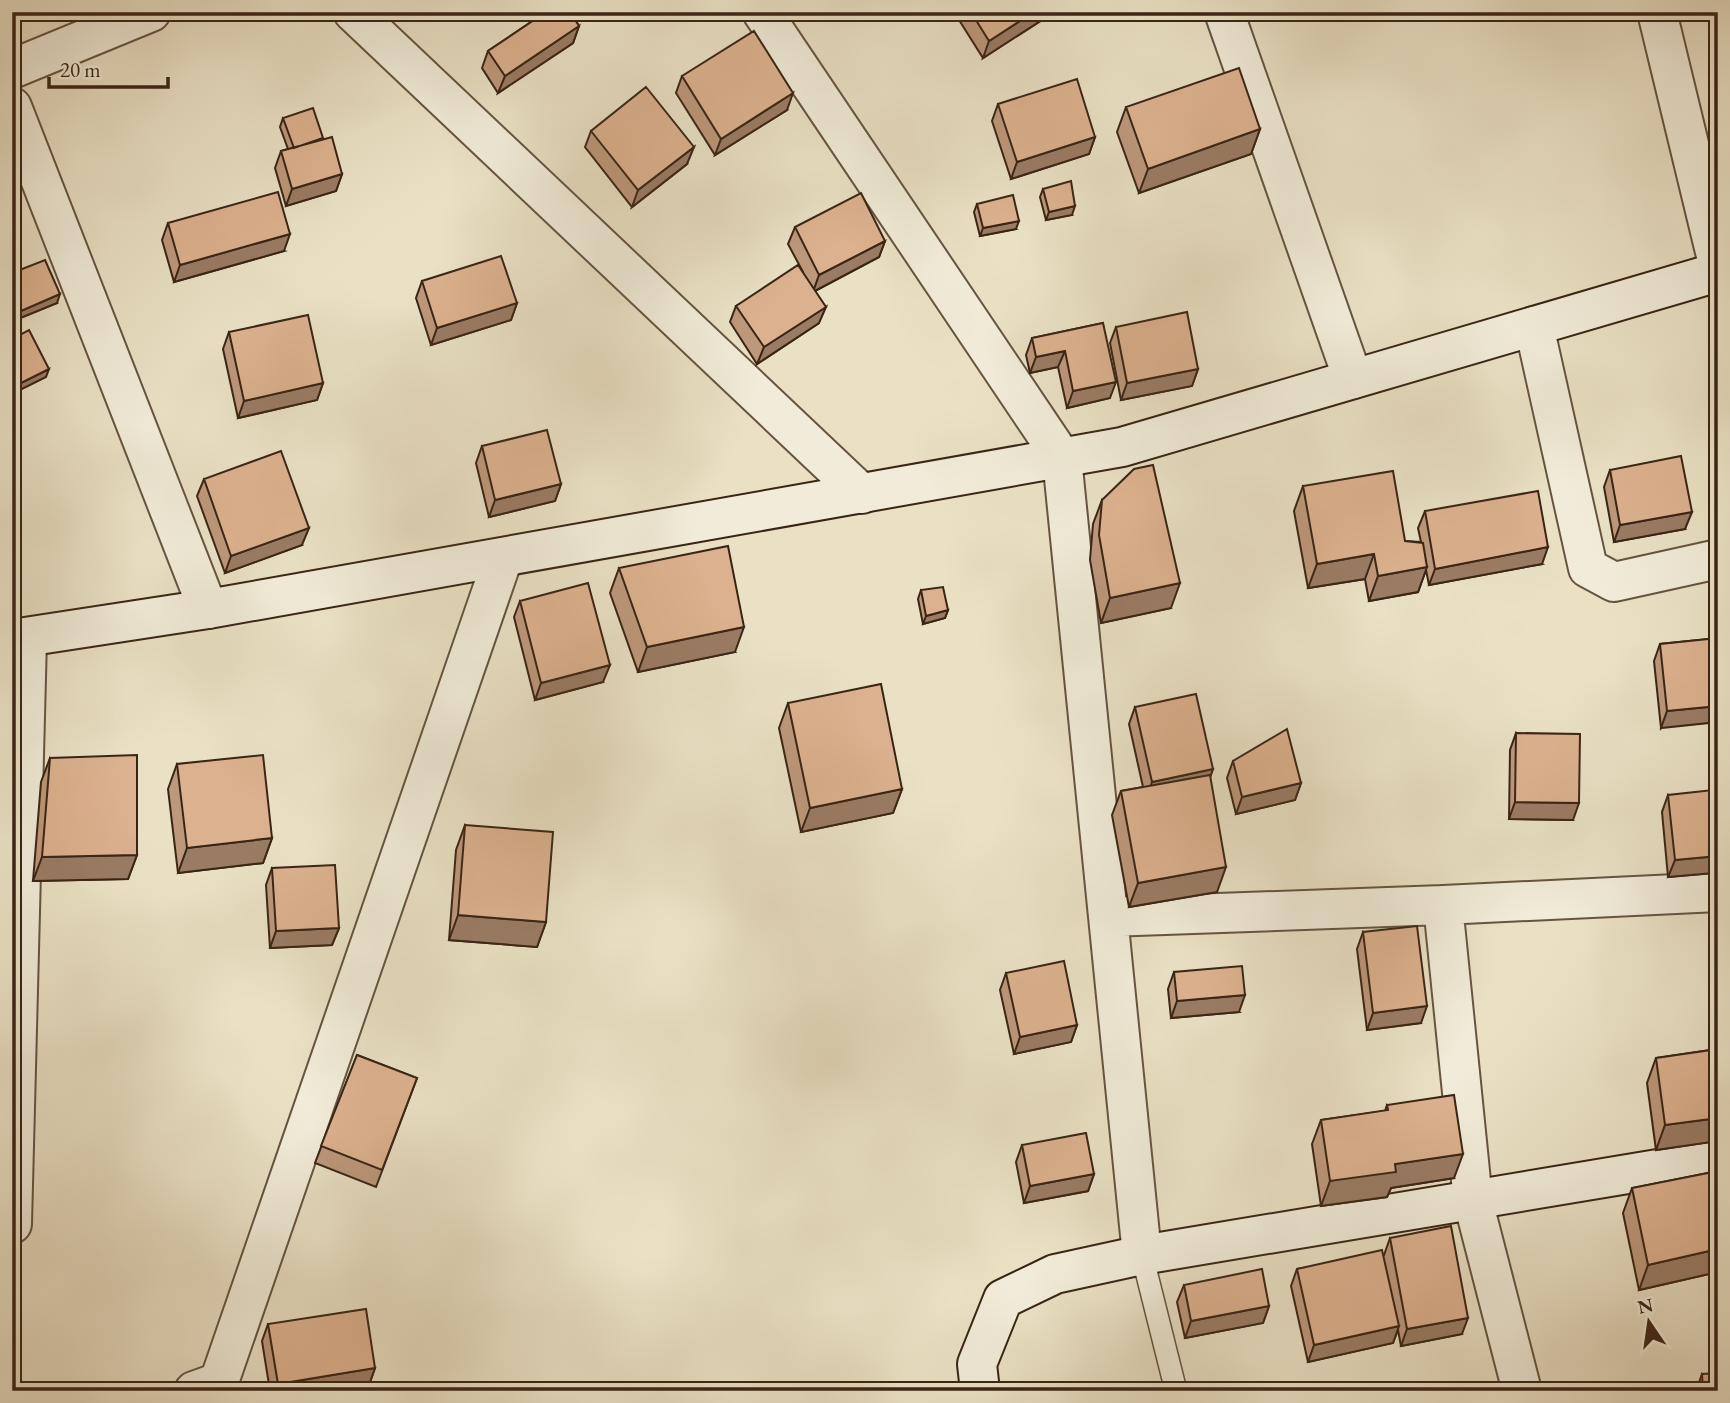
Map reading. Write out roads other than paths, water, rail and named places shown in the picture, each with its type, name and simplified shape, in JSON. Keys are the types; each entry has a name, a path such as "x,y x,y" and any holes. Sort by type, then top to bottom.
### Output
{"street":[{"path":"12,69 151,12"},
{"path":"353,12 862,494"},
{"path":"762,12 1062,458 1142,1255"},
{"path":"1224,12 1353,379"},
{"path":"1657,12 1718,264"},
{"path":"12,107 208,609"},
{"path":"12,1224 20,639 503,558 1122,447 1718,272"},
{"path":"1534,326 1588,568 1614,582 1718,559"},
{"path":"194,1391 219,1382 503,558"},
{"path":"1108,917 1718,892"},
{"path":"1443,905 1473,1201 1522,1391"},
{"path":"980,1391 977,1364 1003,1299 1055,1274 1142,1255 1718,1159"}],"lane":[{"path":"1142,1255 1176,1391"}]}
